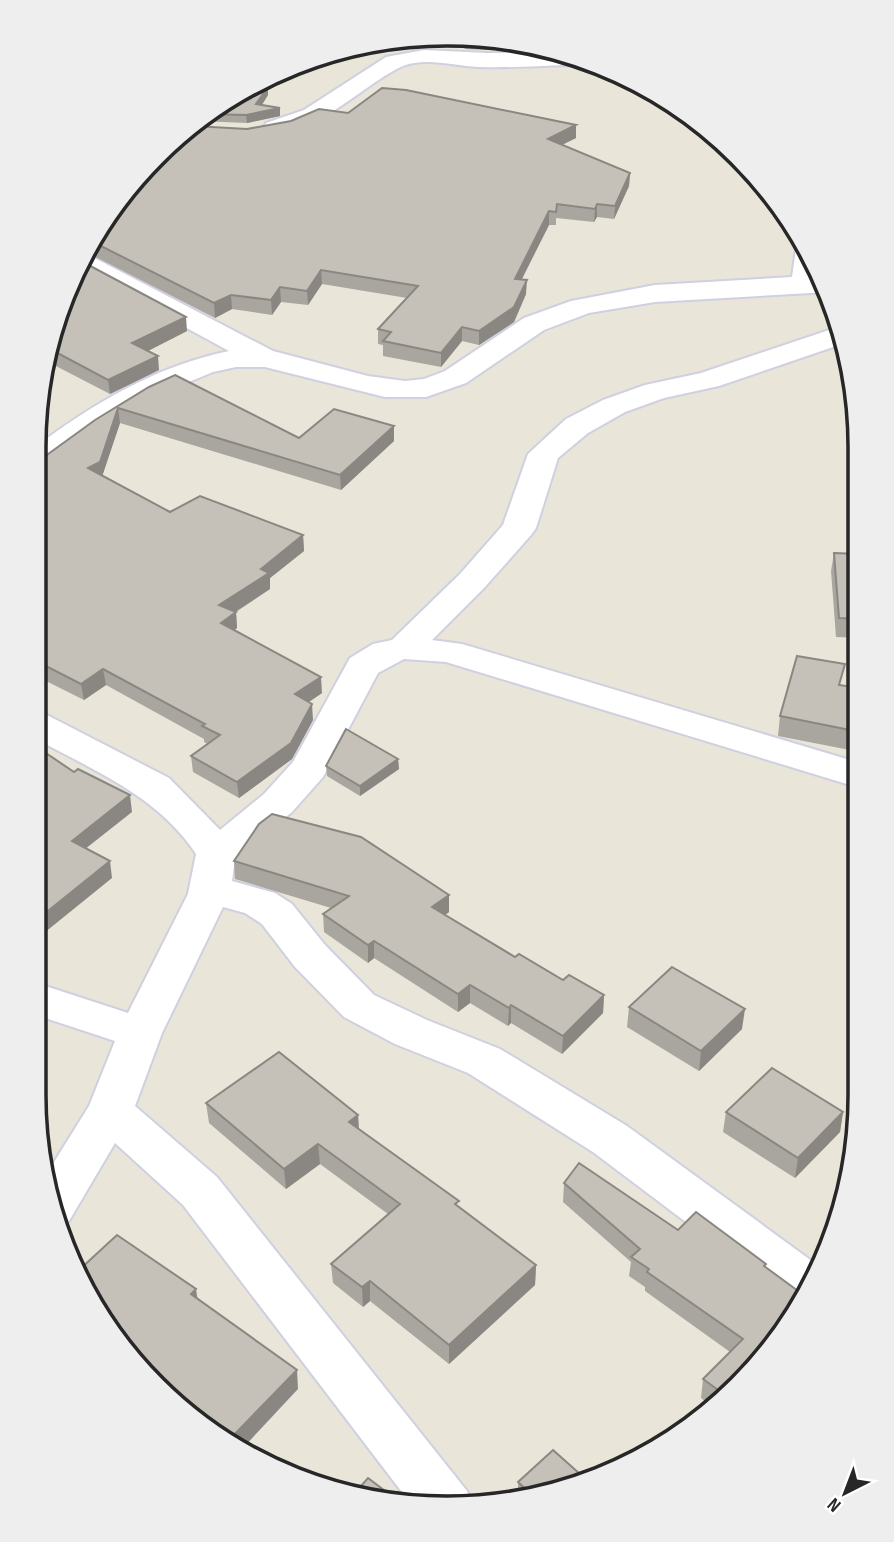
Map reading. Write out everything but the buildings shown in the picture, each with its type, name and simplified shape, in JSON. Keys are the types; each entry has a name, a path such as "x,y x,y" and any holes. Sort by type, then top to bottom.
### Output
{"street":[{"path":"408,47 425,55 473,60 549,58"},
{"path":"255,132 289,125 312,116 394,62 425,55"},
{"path":"90,264 265,358 376,386 424,388 456,378 532,325 563,312 615,300 680,292 814,284"},
{"path":"404,648 472,581 519,527 544,454 578,426 614,406 656,391 708,380 833,337"},
{"path":"46,454 84,424 127,398 175,377 230,359 265,358"},
{"path":"58,1196 110,1111 140,1033 213,872 309,768 363,666 386,652 404,648 449,652 848,772"},
{"path":"46,729 155,787 200,830 213,872 277,914 310,956 359,1006 411,1032 484,1061 610,1139 803,1281"},
{"path":"46,1002 140,1033"},
{"path":"110,1111 200,1191 438,1496"}]}
